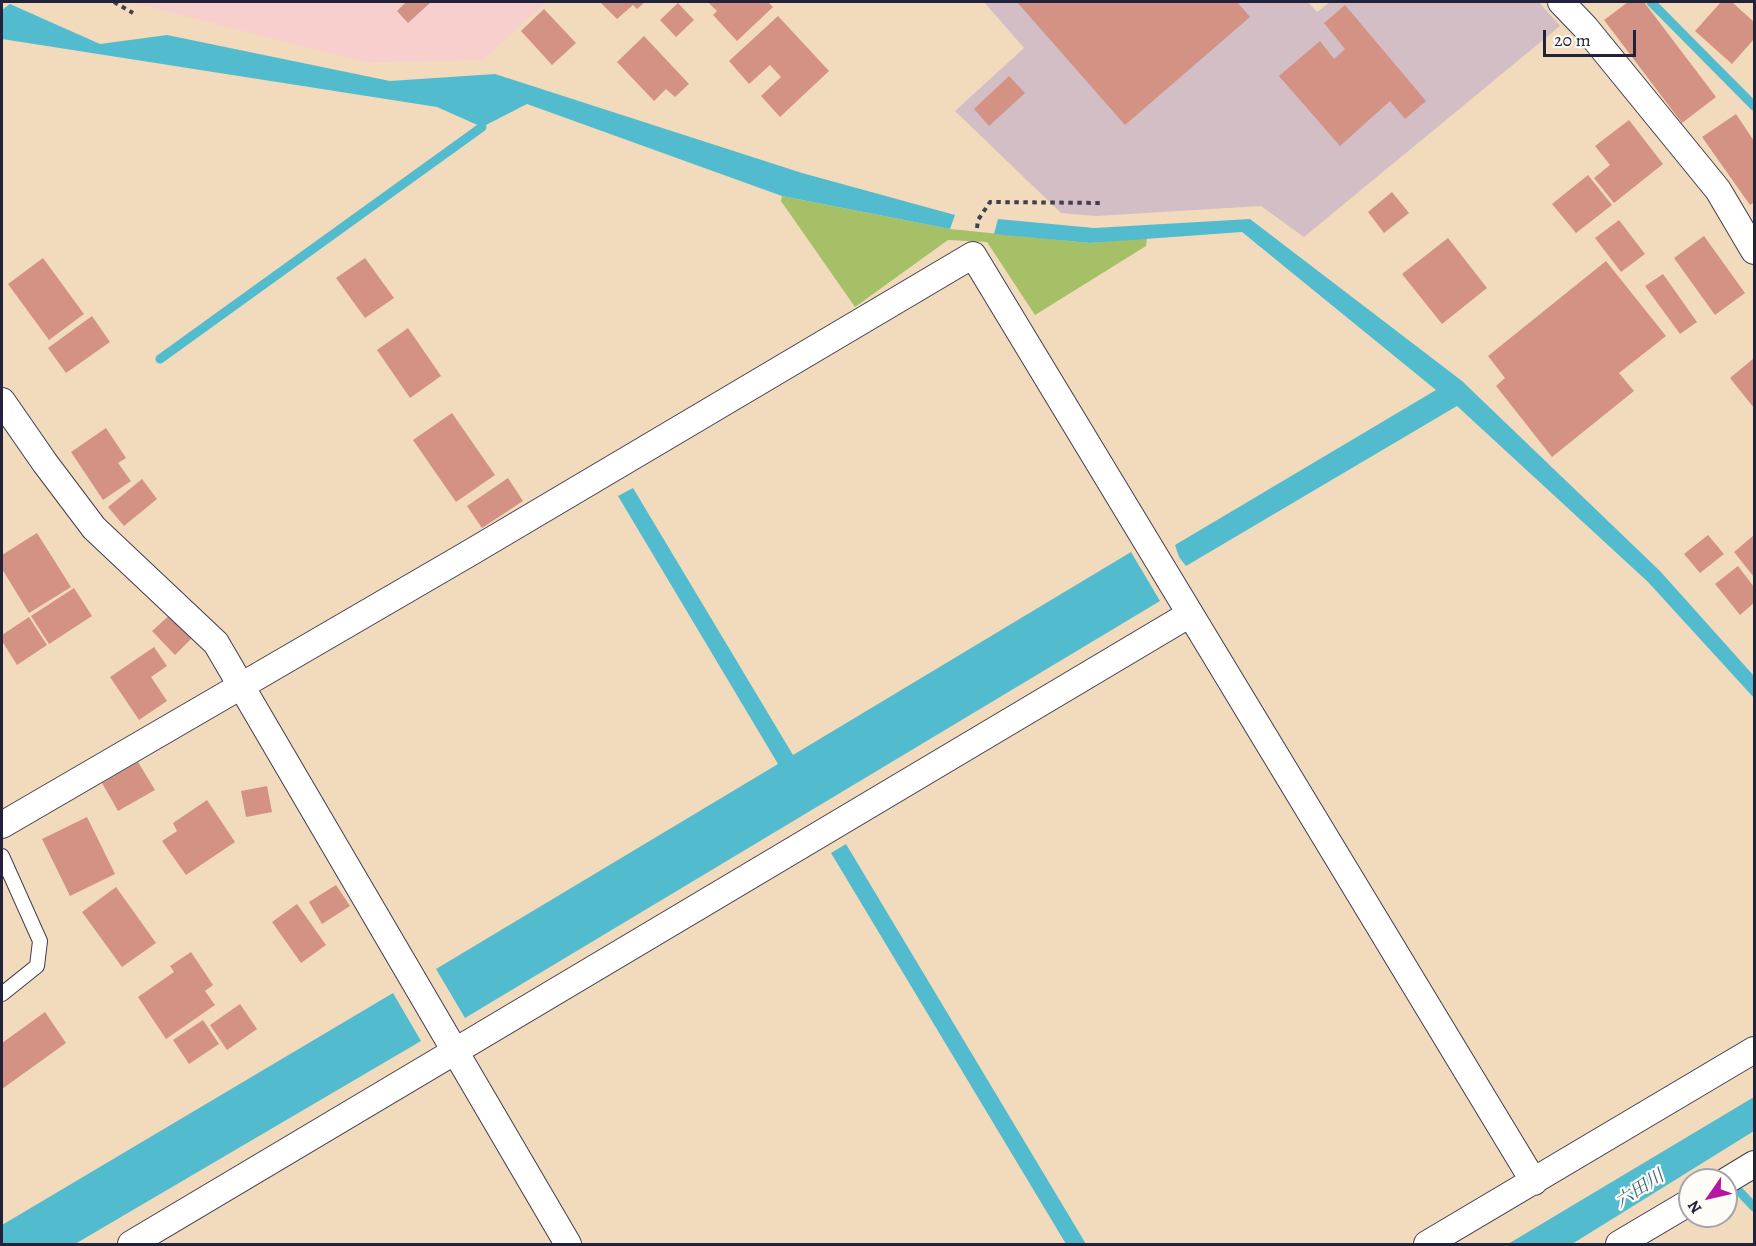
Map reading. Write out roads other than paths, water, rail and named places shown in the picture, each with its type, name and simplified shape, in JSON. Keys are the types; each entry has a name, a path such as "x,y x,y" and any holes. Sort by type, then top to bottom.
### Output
{"street":[{"path":"1561,2 1585,27 1718,190 1755,251"},
{"path":"2,825 468,554 973,255 1534,1182"},
{"path":"2,401 94,528 216,643 568,1245"},
{"path":"131,1245 1190,614"},
{"path":"1427,1245 1755,1050"},
{"path":"1738,1174 1755,1164"},
{"path":"1619,1245 1678,1209"}],"lane":[{"path":"2,856 40,941 37,966 2,994"}],"water":[{"path":"10,4 100,44 167,35 390,81 495,74 802,173 955,215 950,229 782,196 527,104 482,127 437,107 2,39 2,10"},
{"path":"998,219 1094,228 1250,219 1462,381 1660,571 1754,676 1754,698 1648,582 1457,406 1186,566 1179,557 1175,545 1436,390 1242,232 1090,243 994,234"},
{"path":"633,488 793,755 1131,552 1160,601 465,1018 436,969 778,764 618,496"},
{"path":"846,844 1086,1244 1066,1244 831,853"},
{"path":"393,993 421,1041 75,1244 2,1244 2,1225"},
{"name":"六田川","path":"1754,1097 1754,1131 1694,1168 1678,1168 1678,1178 1572,1244 1508,1244"}],"waterway":[{"path":"1651,2 1754,106"},
{"path":"160,359 482,127"},
{"path":"1739,1191 1754,1207"}]}
